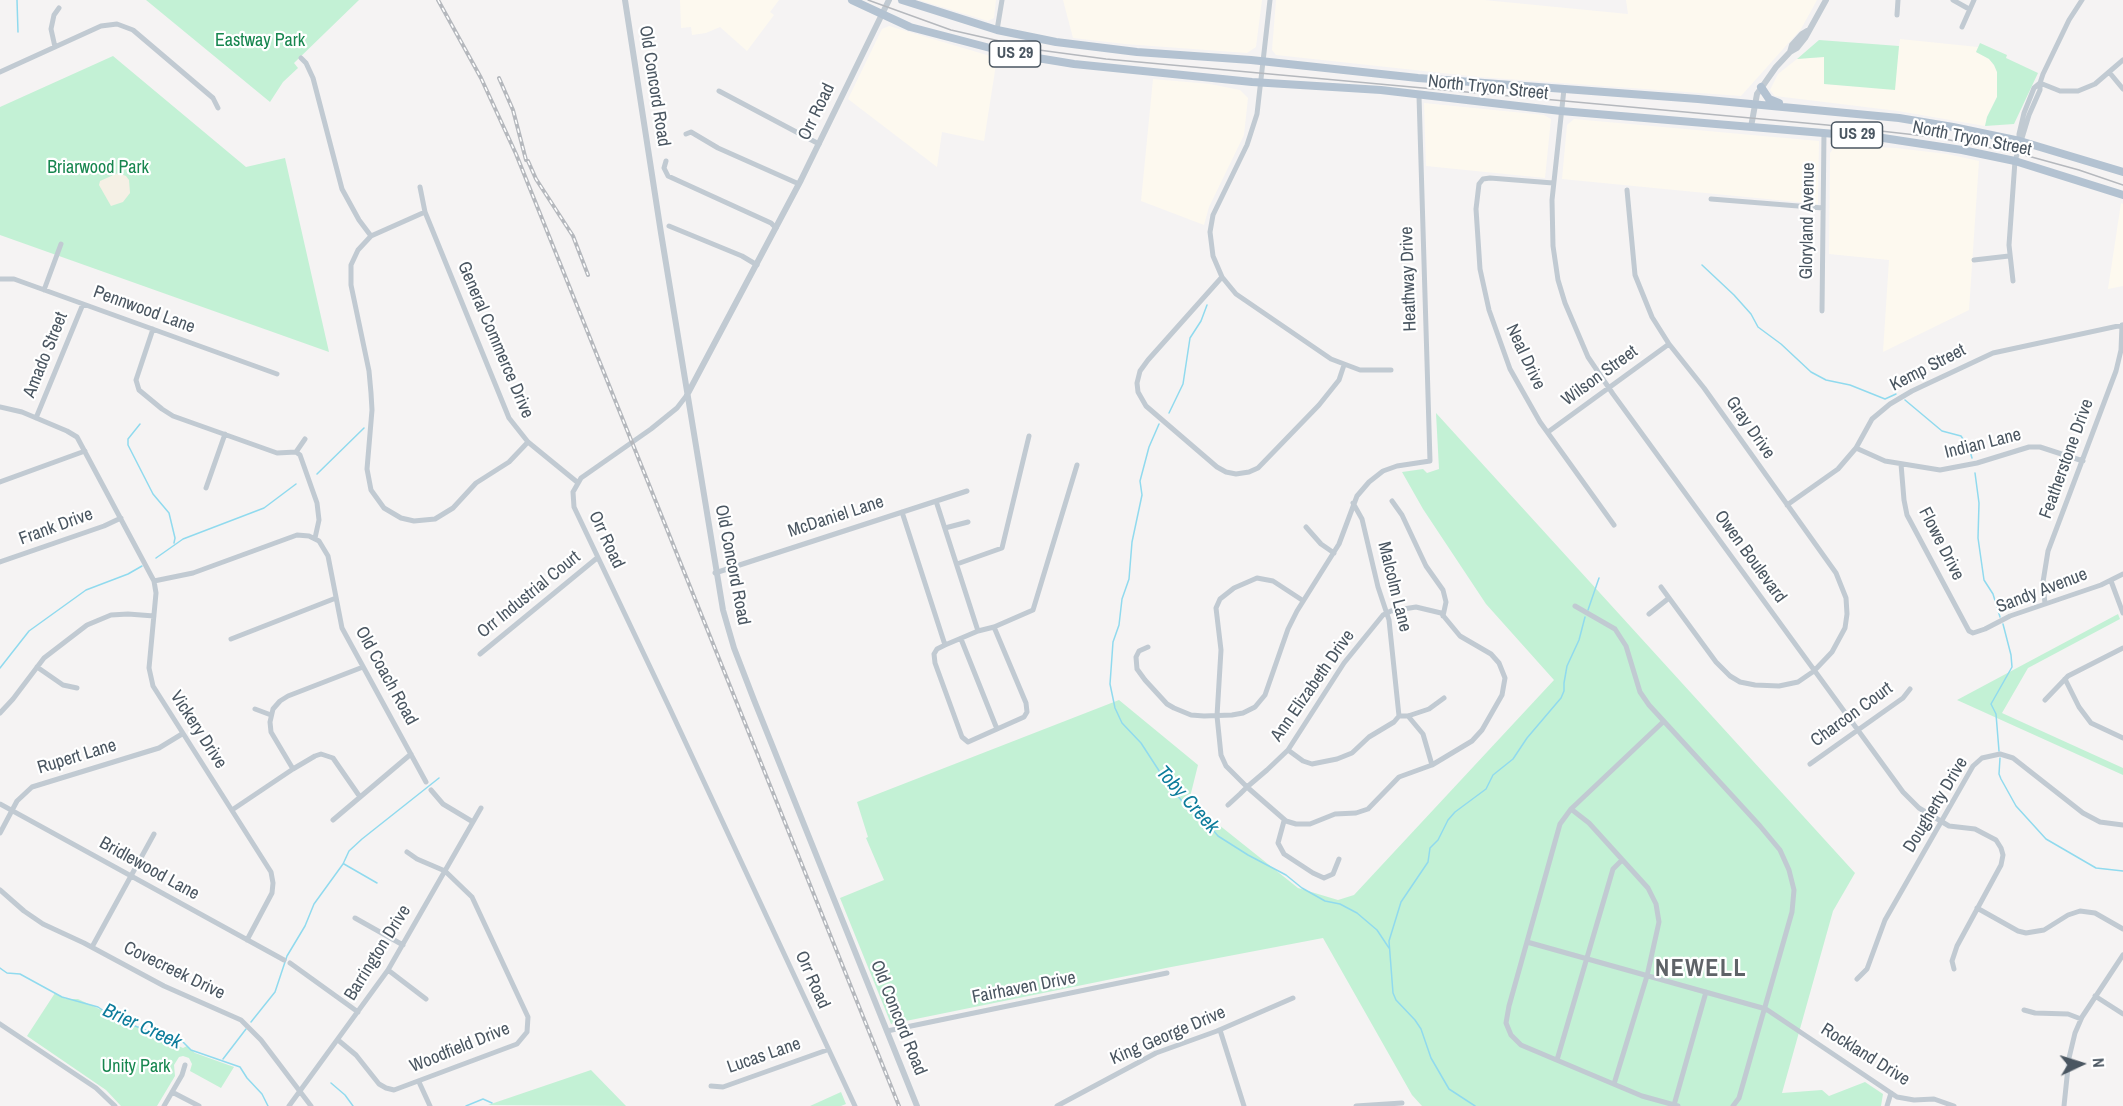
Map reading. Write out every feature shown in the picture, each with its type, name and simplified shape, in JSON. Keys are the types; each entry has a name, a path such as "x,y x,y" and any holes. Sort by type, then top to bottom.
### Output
{"main road":[{"name":"North Tryon Street","path":"852,0 910,27 1013,54 1114,69 1261,83 1342,87 1561,111 1824,132 1915,142 2015,161 2123,195"},
{"name":"North Tryon Street","path":"902,0 997,30 1056,42 1137,52 1264,61 1418,78 1789,107 1941,124 2020,141 2123,172"},
{"path":"1761,87 1769,99 1789,107"}],"street":[{"name":"Old Concord Road","path":"626,0 715,573 723,610 734,648 917,1106"},
{"name":"Orr Road","path":"855,1106 597,558 574,507 573,492 577,482 651,429 677,408 687,395 799,184 889,0"},
{"path":"997,30 1002,0"},
{"path":"1270,0 1257,114 1252,135 1215,210 1211,223 1211,246 1216,265 1232,291 1244,301 1344,365 1359,370 1391,370"},
{"path":"1751,127 1754,104 1761,87 1790,52 1792,45 1808,31 1826,0"},
{"path":"1898,0 1898,15"},
{"path":"1953,0 1969,9"},
{"path":"1962,27 1974,0"},
{"path":"2013,281 2009,256 2015,161 2020,141 2040,90 2040,84 2058,41 2082,0"},
{"path":"55,47 51,29 54,15 59,8"},
{"path":"0,71 101,26 123,25 133,30 197,83 213,98 218,108"},
{"path":"301,58 313,78 342,189 359,220 371,236"},
{"path":"2040,84 2060,91 2078,91 2095,84 2123,60"},
{"path":"2109,72 2123,89"},
{"name":"Owen Boulevard","path":"1564,89 1553,183 1552,229 1558,280 1588,357 1910,801 1951,827 1978,830 1996,840 2001,848 2003,855 2001,865 1953,955 1954,969"},
{"path":"719,92 819,144"},
{"name":"Heathway Drive","path":"1353,504 1362,489 1379,474 1397,466 1430,461 1419,96"},
{"path":"686,134 691,132 718,148 799,184"},
{"name":"Gloryland Avenue","path":"1822,311 1824,132"},
{"path":"666,161 664,168 668,176 771,223 776,228"},
{"name":"Neal Drive","path":"1553,183 1490,178 1484,179 1479,184 1477,231 1480,269 1489,310 1510,369 1548,432 1614,525"},
{"name":"General Commerce Drive","path":"420,187 425,213 504,409 514,427 528,442 577,482"},
{"name":"Gray Drive","path":"1627,190 1635,274 1652,317 1669,344 1704,388 1836,573 1846,598 1846,619 1840,640 1814,671"},
{"path":"1711,200 1823,208"},
{"path":"425,213 371,236 356,253 350,277 370,384 372,410 368,482 378,501 393,514 410,520 423,521 439,517 453,508 477,483 509,462 528,442"},
{"path":"669,226 742,256 757,265"},
{"path":"44,290 61,244"},
{"path":"1974,260 2009,256"},
{"path":"1222,277 1148,360 1140,371 1137,383 1138,392 1146,406 1217,467 1236,474 1258,468 1319,405 1339,380 1344,365"},
{"name":"Pennwood Lane","path":"0,279 14,279 277,374"},
{"name":"Amado Street","path":"36,418 83,304"},
{"name":"Kemp Street","path":"1787,505 1838,469 1856,448 1869,423 1882,409 1912,392 1969,363 2001,352 2122,325"},
{"name":"Featherstone Drive","path":"2045,604 2043,582 2047,558 2119,360 2122,325"},
{"path":"153,329 137,378 140,390 173,416 277,453 296,452 300,455 319,512 315,538 303,535 294,536 186,575 154,581"},
{"name":"Wilson Street","path":"1548,432 1669,344"},
{"name":"Vickery Drive","path":"0,407 13,409 74,434 154,581 156,593 149,668 158,698 268,866 273,879 270,899 247,940"},
{"path":"206,488 225,434"},
{"path":"957,564 1002,548 1029,436"},
{"path":"296,452 305,439"},
{"name":"Indian Lane","path":"1856,448 1880,459 1940,470 1977,463 2029,447 2040,447 2083,461"},
{"path":"0,482 85,451"},
{"name":"Flowe Drive","path":"1901,464 1907,515 1967,630 1971,632"},
{"path":"994,627 1028,708 1024,717 970,742 962,737 934,658 937,649 1033,609 1077,465"},
{"name":"McDaniel Lane","path":"715,573 967,491"},
{"path":"936,501 978,631"},
{"path":"1392,501 1402,515 1426,566 1443,590 1446,602 1443,616"},
{"path":"1148,647 1139,651 1136,657 1137,669 1144,680 1167,704 1191,715 1217,716 1243,713 1255,707 1262,701 1288,629 1302,600 1334,553 1344,533 1353,504"},
{"name":"Malcolm Lane","path":"1353,504 1362,519 1393,639 1393,670 1399,716"},
{"path":"903,512 945,645"},
{"name":"Frank Drive","path":"1,560 104,526 121,518"},
{"path":"945,528 968,522"},
{"path":"1306,527 1321,544 1334,553"},
{"name":"Old Coach Road","path":"315,538 326,550 342,628 426,782"},
{"name":"Orr Industrial Court","path":"480,654 597,558"},
{"name":"Sandy Avenue","path":"1971,632 1985,629 2010,616 2111,581 2123,574"},
{"path":"1302,600 1273,581 1257,578 1234,588 1218,601 1216,612 1221,650 1217,716 1221,755 1226,766 1284,821 1303,825 1335,814 1362,812 1373,805 1399,777 1432,765 1465,746 1478,734 1499,702 1505,684 1502,668 1496,659 1460,636 1437,611 1416,607 1402,608 1387,613"},
{"path":"2111,581 2123,613"},
{"path":"1661,587 1716,662 1740,682 1768,686 1789,685 1814,671"},
{"path":"231,639 336,598"},
{"path":"1649,614 1669,598"},
{"path":"1575,606 1614,629 1626,646 1640,692 1663,722 1760,826 1780,850 1789,870 1794,890 1792,912 1739,1098 1733,1106"},
{"name":"Ann Elizabeth Drive","path":"1228,805 1288,750 1344,663 1387,613"},
{"path":"0,713 51,651 100,618 123,614 154,616"},
{"path":"961,639 998,729"},
{"path":"2045,700 2066,679 2123,648"},
{"path":"37,667 63,685 77,688"},
{"path":"293,769 273,738 270,729 271,715 277,704 288,696 363,667"},
{"path":"2066,679 2079,707 2091,723 2123,738"},
{"name":"Charcon Court","path":"1810,764 1903,698 1910,689"},
{"path":"1288,750 1303,761 1312,764 1337,759 1353,753 1369,736 1394,722 1399,716 1408,716 1436,706 1444,698"},
{"path":"255,709 271,715"},
{"path":"1408,716 1423,734 1432,765"},
{"path":"1663,722 1571,809 1560,824 1506,1023 1511,1035 1521,1045 1642,1096 1676,1105 1706,992"},
{"name":"Rupert Lane","path":"0,833 21,796 32,787 159,748 182,734"},
{"path":"333,820 411,754"},
{"name":"Dougherty Drive","path":"1857,979 1867,969 1885,920 1973,766 1987,756 2000,754 2019,761 2091,818 2106,824 2123,825"},
{"path":"232,810 317,755 330,756 360,797"},
{"path":"431,790 444,804 473,822"},
{"name":"Bridlewood Lane","path":"0,804 284,960"},
{"name":"Barrington Drive","path":"289,1106 388,970 481,808"},
{"path":"1571,809 1589,823 1648,888 1656,904 1659,922 1647,976 1614,1084"},
{"path":"1284,821 1278,843 1284,854 1324,878 1333,874 1339,859"},
{"path":"92,947 154,834"},
{"name":"Woodfield Drive","path":"338,1040 356,1055 383,1087 394,1090 518,1044 526,1035 529,1023 523,1006 477,906 466,890 445,871 406,852"},
{"path":"1557,1060 1613,868 1622,860"},
{"name":"Covecreek Drive","path":"0,890 43,924 92,947 164,986 241,1020 261,1040 311,1106"},
{"path":"1977,908 2018,931 2026,933 2044,930 2070,913 2080,911 2095,913 2123,929"},
{"path":"355,918 403,945"},
{"name":"Rockland Drive","path":"1527,942 1766,1009 1892,1093 1907,1100 1934,1099 1954,1106"},
{"path":"2064,1106 2072,1045 2081,1019 2123,955"},
{"path":"290,963 358,1012"},
{"path":"388,970 426,999"},
{"name":"Fairhaven Drive","path":"887,1031 1167,973"},
{"path":"2095,996 2123,1014"},
{"name":"King George Drive","path":"1057,1106 1156,1053 1220,1030 1293,998"},
{"path":"2024,1010 2035,1013 2068,1014 2081,1019"},
{"path":"0,1023 96,1088 115,1106"},
{"path":"1220,1030 1244,1106"},
{"name":"Lucas Lane","path":"711,1086 723,1087 827,1050"},
{"path":"164,1106 185,1065"},
{"path":"419,1082 430,1106"},
{"path":"172,1092 199,1106"},
{"path":"1887,1106 1892,1093"},
{"path":"1356,1106 1401,1103"}],"shaded area":[{"path":"680,0 779,0 770,12 774,15 747,51 720,27 706,33 692,35 691,27 681,28"},
{"path":"919,0 996,0 994,18 988,21"},
{"path":"1063,0 1262,0 1256,47 1247,53 1073,38"},
{"path":"1276,0 1484,0 1628,14 1626,0 1817,0 1801,29 1741,96 1479,77 1276,55 1272,50"},
{"path":"889,26 997,58 984,141 942,132 937,167 848,99 882,29"},
{"path":"1900,39 1978,47 1976,52 1989,59 1997,72 1997,97 1985,126 1898,111 1775,96 1770,90 1778,74 1797,59 1824,57 1824,84 1894,89"},
{"path":"1153,79 1210,84 1240,90 1248,98 1244,135 1209,207 1204,225 1141,201"},
{"path":"1424,103 1544,115 1551,119 1545,178 1426,166"},
{"path":"1574,119 1819,141 1818,204 1562,179 1567,125"},
{"path":"1836,145 1896,148 1947,154 1979,161 1969,310 1883,352 1889,260 1829,254 1830,153"},
{"path":"2121,203 2123,204 2123,286 2108,289"}],"green space":[{"name":"Eastway Park","path":"146,0 359,0 294,63 298,68 283,82 270,102"},
{"path":"1819,40 1899,46 1895,90 1824,84 1824,57 1797,59"},
{"path":"1980,43 2038,73 2014,124 1985,126 1997,97 1997,72 1989,59 1976,52"},
{"name":"Briarwood Park","path":"113,56 246,167 285,158 329,352 0,235 0,107"},
{"path":"1436,413 1855,873 1833,911 1782,1093 1822,1090 1829,1096 1865,1082 1883,1094 1881,1106 1422,1106 1412,1095 1323,938 891,1024 840,898 884,880 866,838 868,837 857,802 1119,700 1198,765 1189,801 1298,888 1338,900 1354,895 1554,680 1486,604 1423,509 1402,472 1423,469 1427,473 1439,469"},
{"path":"2118,614 2120,619 2028,668 2002,713 2123,768 2123,775 1957,700"},
{"name":"Unity Park","path":"55,993 66,999 78,999 144,1030 161,1034 165,1040 183,1048 187,1046 195,1053 234,1067 221,1088 190,1071 192,1064 189,1058 179,1057 174,1065 175,1076 157,1106 121,1106 106,1090 27,1036"},
{"path":"591,1070 626,1106 488,1105"},
{"path":"841,1092 846,1104 810,1106"}],"sand":[{"path":"118,173 129,180 130,193 123,202 111,206 99,185 100,181"}],"waterway":[{"path":"17,0 18,32"},
{"path":"1702,265 1734,295 1751,314 1758,327 1781,344 1811,372 1826,380 1850,385 1885,399 1896,394"},
{"name":"Toby Creek","path":"1169,413 1183,384 1190,338 1201,321 1207,305"},
{"path":"1905,400 1942,431 1961,436 1972,458"},
{"path":"140,424 128,439 128,445 153,494 169,513 175,538 174,543"},
{"name":"Toby Creek","path":"1159,424 1149,447 1140,481 1142,495 1132,542 1129,579 1122,599 1119,625 1113,642 1110,684 1115,708 1122,723 1141,743 1167,783 1186,806 1202,817 1218,836 1286,875 1302,888 1325,901 1340,904 1357,913 1377,930 1389,948"},
{"path":"317,474 364,428"},
{"path":"1975,473 1979,503 1978,538 1984,580 1993,594 2000,617"},
{"path":"156,558 183,539 264,508 296,484"},
{"path":"0,668 29,631 86,590 128,574 142,566"},
{"path":"1588,610 1599,578"},
{"path":"1475,1106 1449,1089 1431,1058 1421,1029 1396,1000 1393,993 1389,941 1401,902 1428,862 1430,848 1438,840 1448,820 1486,789 1493,775 1513,759 1527,738 1561,698 1567,666 1579,640 1585,617"},
{"path":"1999,751 1996,714 1991,704 2012,667 2003,624"},
{"path":"2000,758 1999,774 2016,806 2046,839 2096,868 2123,871"},
{"path":"251,1022 275,992 287,956 305,926 314,904 343,864 349,851 439,778"},
{"path":"344,864 377,883"},
{"name":"Brier Creek","path":"0,968 7,973 20,974 62,997 98,1007 116,1019 173,1040 180,1039 191,1050 240,1067 262,1094 268,1106"},
{"path":"223,1059 246,1029"},
{"path":"331,1083 345,1095 353,1106"},
{"path":"466,1106 483,1099 492,1103"}],"tram line":[{"path":"868,0 951,30 1039,50 1106,59 1827,125 1934,137 2017,153 2123,185"}],"railway":[{"path":"438,0 481,78 516,154 899,1106"},
{"path":"499,78 513,110 526,160"},
{"path":"528,161 536,179 573,236 588,275"}],"district":[{"name":"NEWELL","path":"1701,970"}]}
